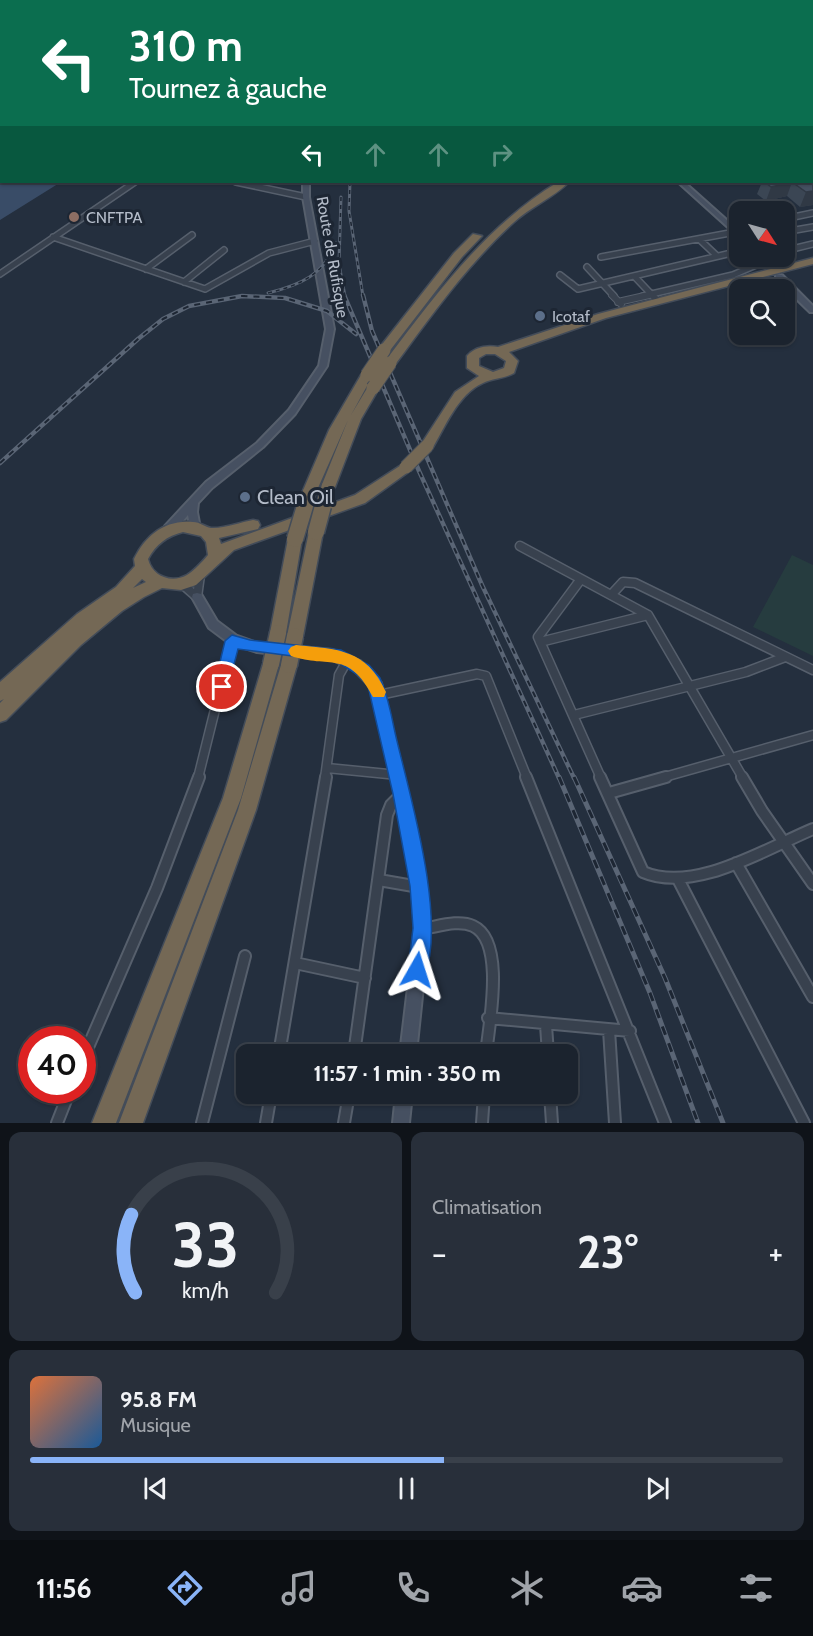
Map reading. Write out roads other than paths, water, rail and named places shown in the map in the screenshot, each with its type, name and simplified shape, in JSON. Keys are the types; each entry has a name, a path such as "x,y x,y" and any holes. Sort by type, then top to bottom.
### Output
{"highway":[{"path":"131,1123 247,810 280,665 278,633 295,539 309,493 336,429 384,350 458,255 502,213 547,183"},
{"path":"104,1123 232,798 280,665 295,636 316,532 328,487 355,419 390,363 480,246 516,213 562,183"},
{"path":"473,368 471,360 477,353 488,350 499,351 622,306 654,297 780,275 813,261"},
{"path":"215,554 242,539 360,499 404,463 464,392 476,382 510,370 512,361 531,346 592,325 813,267"},
{"path":"499,351 512,361"},
{"path":"473,368 490,376"},
{"path":"424,441 439,409 473,368"},
{"path":"202,531 215,545 215,554 207,569 200,575 181,583 161,582 149,577 143,568 144,550 150,541 170,529 235,531 345,495 404,463"},
{"path":"0,693 75,626 121,591 143,568"},
{"path":"0,714 109,612 138,592 161,582"}],"street":[{"path":"0,274 134,183"},
{"path":"241,183 306,197"},
{"name":"Route de Rufisque","path":"170,529 194,500 260,445 285,420 323,366 330,329 306,197 306,183"},
{"path":"682,183 729,225"},
{"path":"795,217 813,213"},
{"path":"795,230 813,227"},
{"path":"601,257 729,233"},
{"path":"146,269 192,235"},
{"path":"53,237 205,289 268,253 315,241"},
{"path":"699,238 717,256"},
{"path":"795,248 813,244"},
{"path":"184,282 224,250"},
{"path":"560,275 576,289 635,277 729,253"},
{"path":"587,267 622,306"},
{"path":"635,277 654,297 754,267"},
{"path":"772,267 813,310"},
{"path":"780,275 813,303"},
{"path":"194,500 192,512 202,531"},
{"path":"520,546 648,615 762,810 813,884"},
{"path":"197,597 200,575"},
{"path":"581,579 538,637 643,872 649,876 679,881 736,863 784,839 813,829"},
{"path":"611,595 623,582 635,583 813,670"},
{"path":"181,583 197,597 214,628 232,641 348,659 370,676 379,695 398,775 419,886 422,928 409,1044"},
{"path":"540,642 648,615"},
{"path":"96,1029 157,888 200,774 232,641"},
{"path":"574,715 746,672 785,657"},
{"path":"281,1044 327,768 339,675 348,659"},
{"path":"379,695 477,674 486,676 665,1123"},
{"path":"609,793 813,735"},
{"path":"327,768 398,775"},
{"path":"355,1044 387,815 391,805 402,794"},
{"path":"736,863 813,997"},
{"path":"379,880 419,886"},
{"path":"679,881 804,1123"},
{"path":"422,928 470,924 484,934 493,954 487,1044"},
{"path":"201,1123 245,956"},
{"path":"295,963 365,978"},
{"path":"488,1018 630,1031"},
{"path":"546,1025 547,1044"},
{"path":"609,1030 615,1123"},
{"path":"57,1123 64,1104"},
{"path":"266,1123 270,1104"},
{"path":"344,1123 347,1104"},
{"path":"401,1123 403,1104"},
{"path":"482,1123 483,1104"},
{"path":"551,1104 552,1123"}],"water":[{"path":"0,183 59,183 0,220"}],"railway":[{"path":"350,183 349,211 363,296"},
{"path":"341,197 339,264 345,296"},
{"path":"268,293 310,277 325,263 336,243"},
{"path":"344,295 419,471 559,778"},
{"path":"363,295 372,331 482,585 574,778"},
{"path":"0,463 163,319 189,306 242,296"},
{"path":"242,296 285,298 327,311 356,334"},
{"path":"559,777 650,993 698,1123"},
{"path":"574,777 665,978 723,1123"}],"place":[{"name":"CNFTPA","path":"74,217"},
{"name":"Icotaf","path":"540,316"},
{"name":"Clean Oil","path":"245,497"}]}
